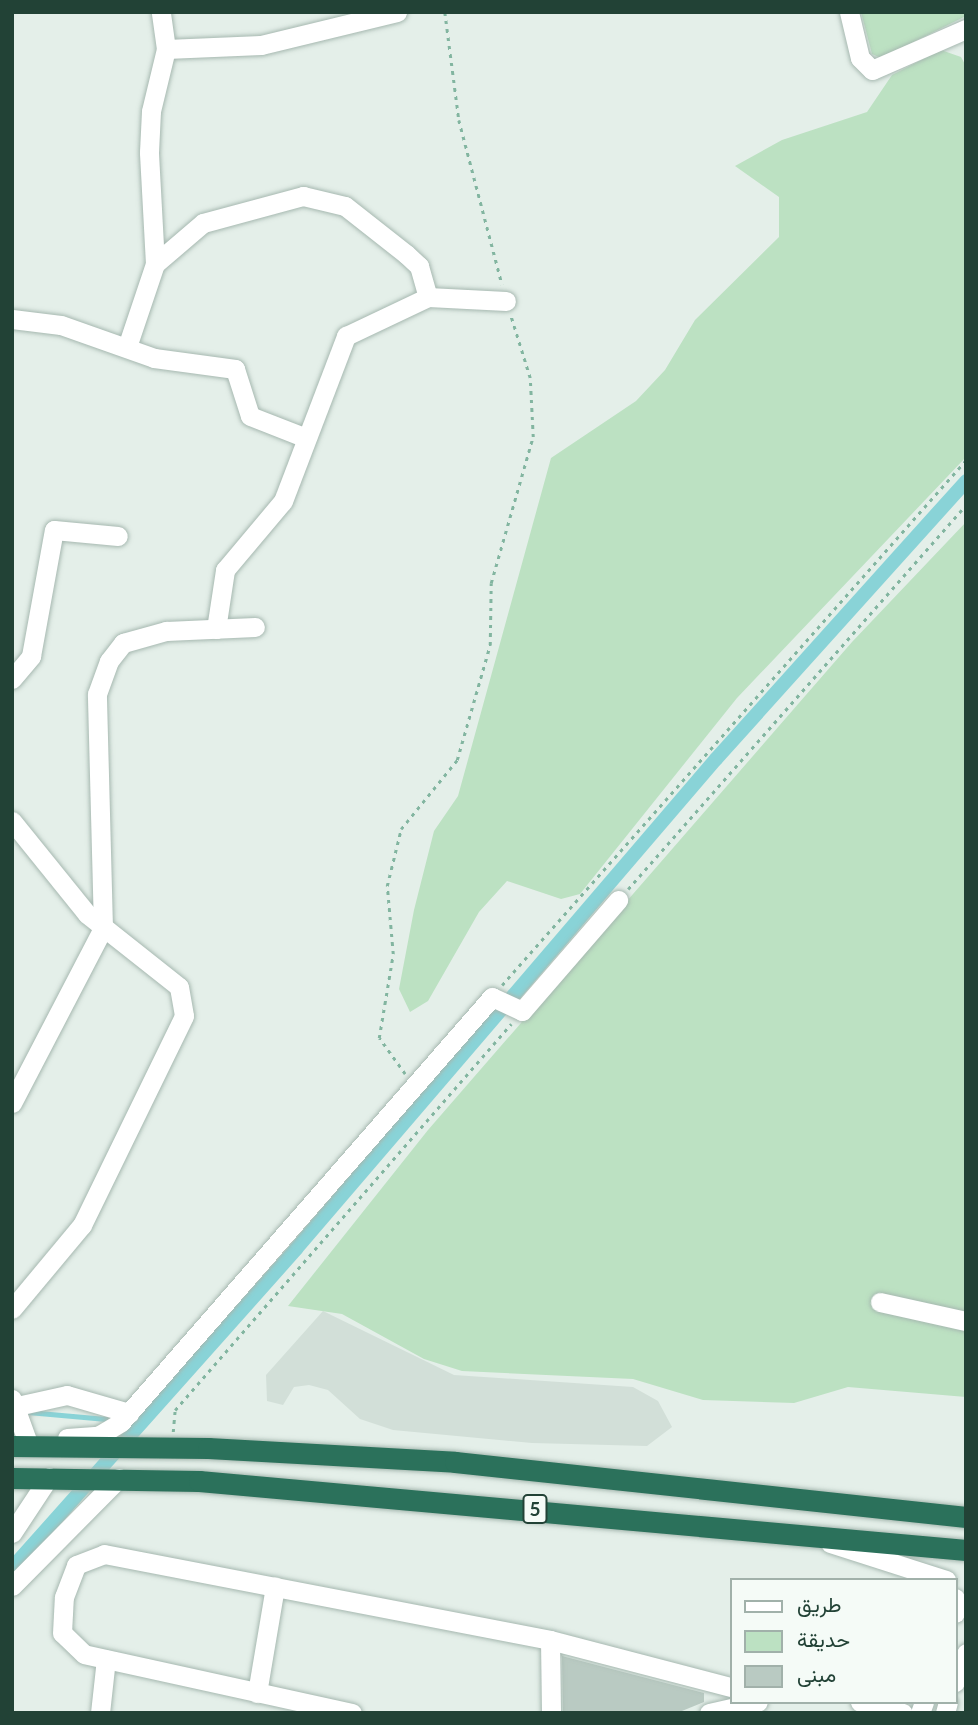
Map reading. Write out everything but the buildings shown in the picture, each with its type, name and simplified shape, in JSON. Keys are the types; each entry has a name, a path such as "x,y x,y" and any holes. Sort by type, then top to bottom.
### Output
{"highway":[{"name":"5","path":"20,1426 79,1446 346,1454 966,1517"},
{"path":"345,1493 346,1454"},
{"name":"5","path":"12,1478 111,1478 345,1493 966,1550"}],"street":[{"path":"127,346 155,264 151,111 166,49 161,12"},
{"path":"166,49 261,45 397,12"},
{"path":"849,12 860,58 872,70 966,29"},
{"path":"155,264 203,223 303,195 345,206 406,254 419,266 428,297"},
{"path":"216,629 225,570 283,501 304,437 346,336 428,297 506,301"},
{"path":"12,319 61,325 127,346 154,358 235,369 250,416 304,437"},
{"path":"12,679 31,656 54,530 118,536"},
{"path":"12,1103 103,928 97,694 123,643 166,631 255,628"},
{"path":"12,821 103,928 179,986 181,1032 82,1225 12,1309"},
{"path":"20,1426 97,1436 129,1413 406,1095 618,900"},
{"path":"880,1302 966,1321"},
{"path":"20,1426 67,1395 129,1413"},
{"path":"12,1532 58,1477"},
{"path":"12,1586 111,1478"},
{"path":"802,1534 940,1578"},
{"path":"352,1713 106,1659 71,1647 62,1633 64,1597 76,1565 104,1554 550,1640 730,1687"},
{"path":"257,1693 275,1587"},
{"path":"550,1640 551,1713"},
{"path":"957,1677 966,1653"},
{"path":"100,1713 106,1659"},
{"path":"709,1713 749,1704"},
{"path":"868,1704 903,1713"}],"path":[{"path":"406,1095 402,1068 379,1038 393,954 387,886 401,829 457,760 490,645 491,583 500,545 532,451 530,378 506,301 458,120 445,12"},
{"path":"182,1447 169,1424 175,1410 507,1002 966,460"},
{"path":"618,900 966,505"}],"shaded area":[{"path":"323,1311 454,1375 633,1387 658,1401 672,1427 647,1446 532,1443 393,1430 360,1419 328,1390 309,1385 294,1387 283,1405 267,1401 266,1375"}],"green space":[{"path":"861,12 966,12 966,16 881,58 872,54"},
{"path":"941,50 961,57 966,66 966,457 737,698 580,894 561,899 507,881 479,912 428,1001 410,1012 399,989 414,910 434,831 458,796 551,458 636,401 665,370 695,320 779,237 779,197 735,166 782,140 867,112 892,75"},
{"path":"966,522 966,1397 848,1387 794,1403 703,1400 633,1379 462,1371 424,1359 342,1314 288,1306 428,1130 852,642"}],"waterway":[{"path":"12,1568 296,1249 716,759 966,481"},
{"path":"28,1412 106,1419"}]}
